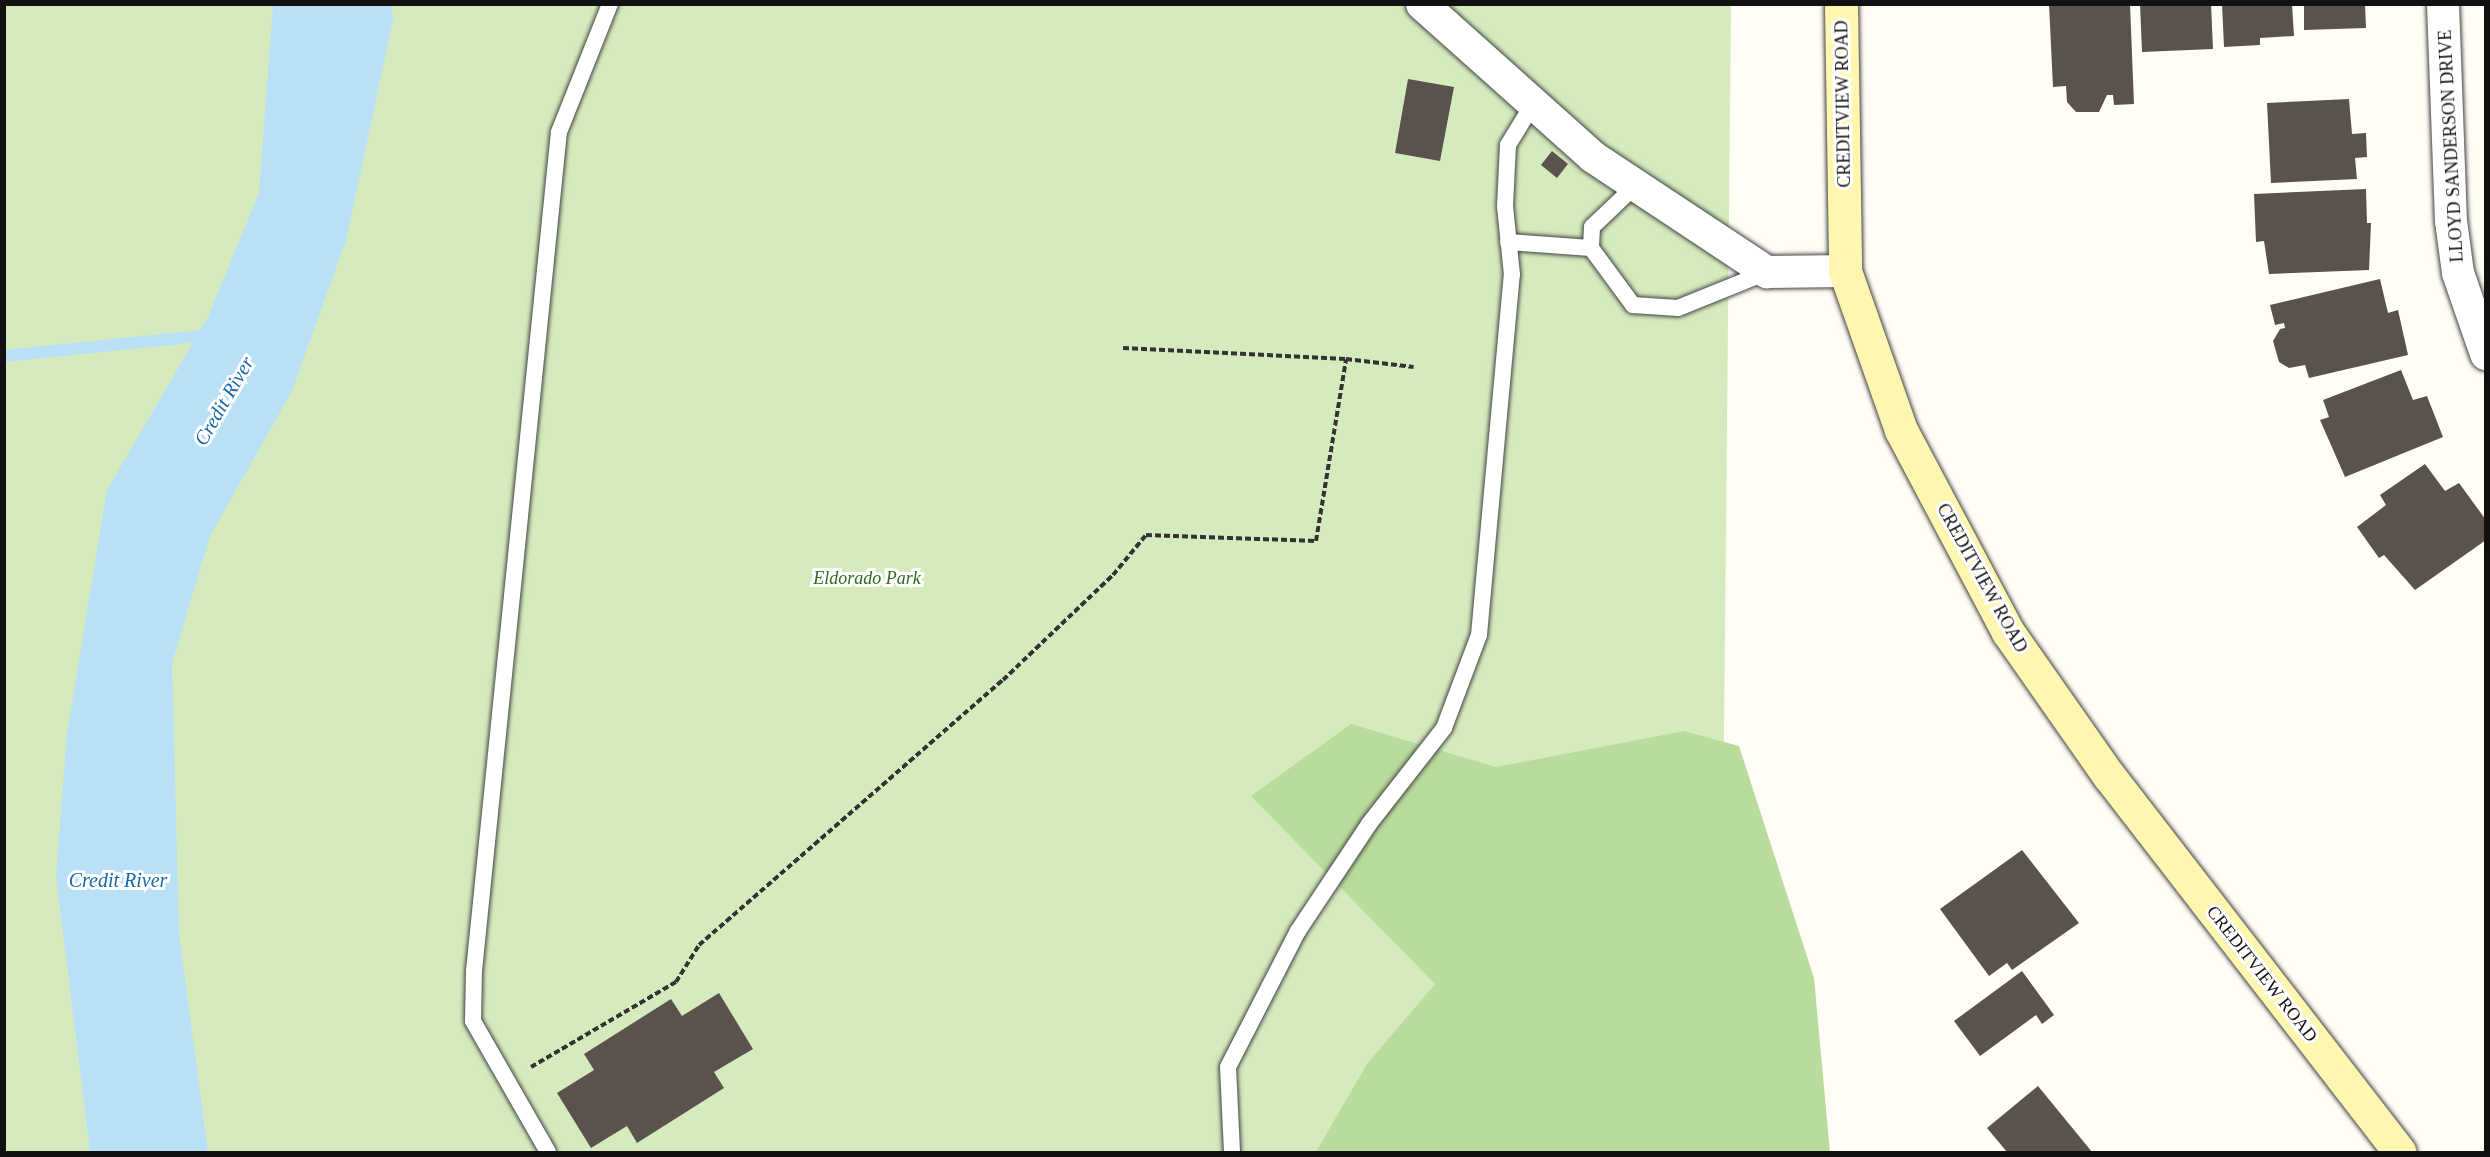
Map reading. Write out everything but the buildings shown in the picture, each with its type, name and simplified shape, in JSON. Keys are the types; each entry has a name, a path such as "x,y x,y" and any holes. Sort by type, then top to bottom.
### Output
{"street":[{"path":"1422,4 1593,157 1767,272 1845,271"},
{"name":"CREDITVIEW ROAD","path":"1841,4 1845,271 1901,430 2008,632 2109,776 2400,1152"},
{"name":"LLOYD SANDERSON DRIVE","path":"2443,4 2451,221 2458,273 2486,354"}],"lane":[{"path":"548,1152 473,1021 474,971 559,132 610,4"},
{"path":"1232,1152 1228,1067 1298,931 1369,824 1444,728 1479,635 1512,274 1505,206 1508,145 1533,104"},
{"path":"1636,185 1592,227 1591,248 1633,305 1678,308 1767,272"},
{"path":"1508,242 1591,248"}],"path":[{"path":"1123,348 1346,359 1414,367"},
{"path":"507,1081 676,982 699,945 1003,680 1113,575 1146,535 1316,541 1346,359"}],"green space":[{"name":"Eldorado Park","path":"5,5 1731,5 1720,1152 5,1152"},
{"path":"1351,724 1496,767 1684,731 1739,746 1814,978 1830,1152 1316,1152 1367,1064 1435,984 1251,796"}],"water":[{"name":"Credit River","path":"273,5 392,5 393,20 346,240 292,391 210,536 172,663 179,934 208,1152 90,1152 56,876 67,734 107,490 208,317 259,193"}],"waterway":[{"path":"4,356 212,335"}]}
